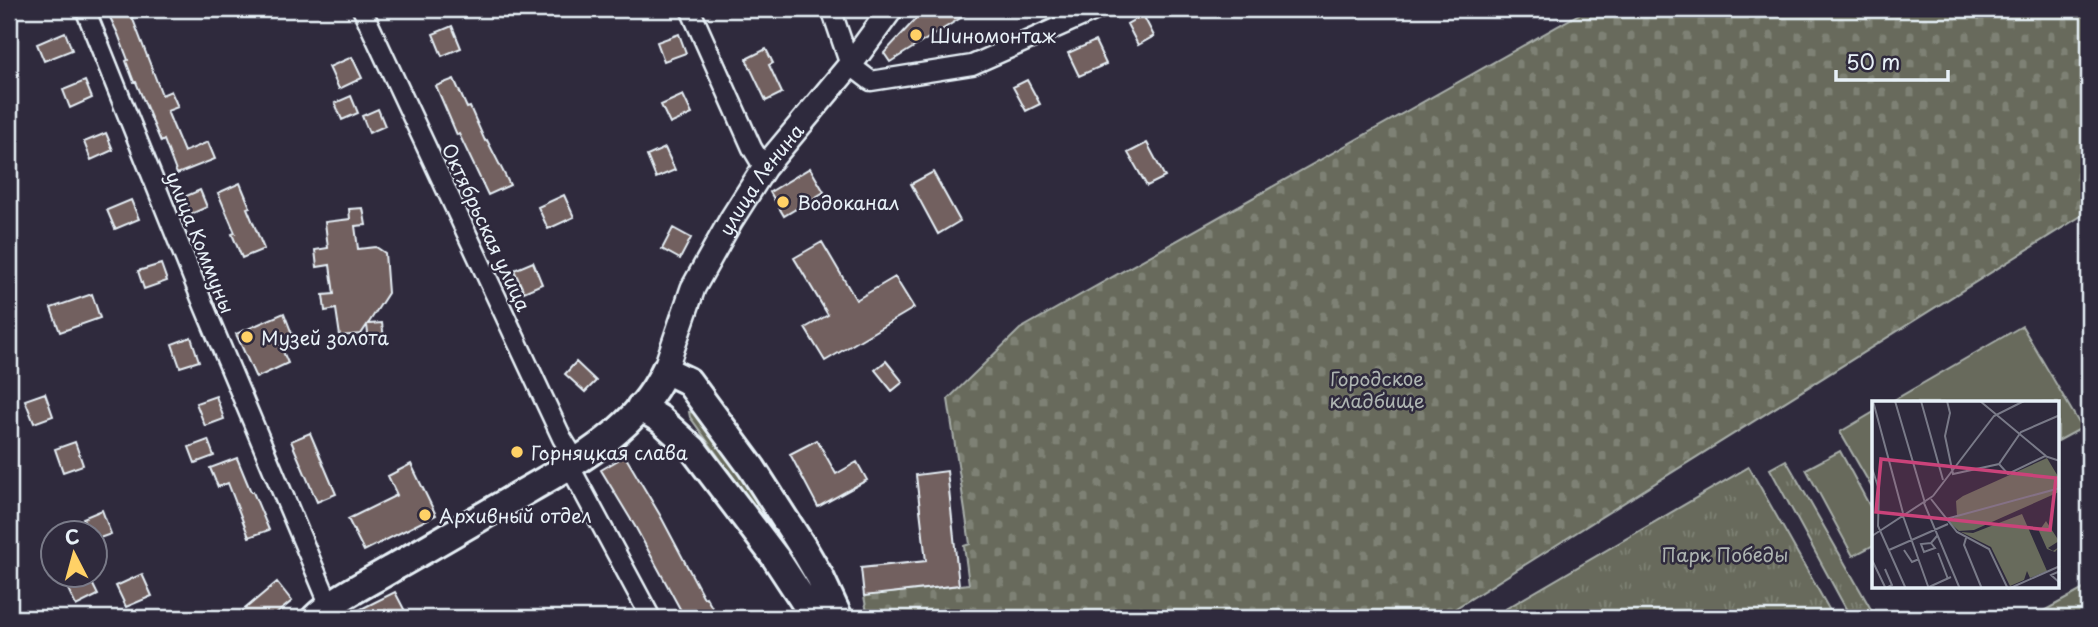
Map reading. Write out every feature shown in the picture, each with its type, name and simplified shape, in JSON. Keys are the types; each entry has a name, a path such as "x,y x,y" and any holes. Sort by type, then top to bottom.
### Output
{"main road":[{"path":"321,614 573,463 617,431 640,407 666,370 688,381 752,468 820,577 839,618"},
{"path":"640,407 660,419 693,449 775,557 815,618"},
{"path":"775,557 791,564 799,560 802,546"}],"street":[{"name":"улица Коммуны","path":"85,9 209,318 321,614"},
{"name":"Октябрьская улица","path":"362,9 573,463 651,618"},
{"path":"690,9 752,148 764,167"},
{"path":"831,9 850,65 871,80 972,65 1099,9"},
{"name":"улица Ленина","path":"666,370 693,288 764,167 850,65 891,9"}],"green space":[{"name":"Городское кладбище","path":"1588,9 2089,9 2089,211 1440,618 868,618 864,596 969,584 964,546 970,544 948,399 1020,329"},
{"path":"2022,326 2082,428 2060,440 2060,401 1892,401"},
{"path":"689,412 696,413 791,548 791,553 787,552"},
{"path":"1872,413 1872,488 1840,432"},
{"path":"1840,451 1872,510 1872,546 1853,556 1806,469"},
{"path":"1786,460 1876,618 1851,618 1770,469"},
{"name":"Парк Победы","path":"1749,467 1834,618 1490,618"},
{"path":"2089,586 2089,618 2031,618"}],"building":[{"path":"106,9 129,9 162,95 171,91 178,107 167,111 184,152 208,142 215,159 177,174 164,140 161,142 134,82 126,61 128,60"},
{"path":"925,9 975,9 890,62 884,53"},
{"path":"1143,15 1154,36 1138,45 1127,24"},
{"path":"452,26 461,48 442,56 433,34"},
{"path":"65,32 72,50 44,61 37,44"},
{"path":"679,34 686,53 664,61 657,42"},
{"path":"1095,41 1106,64 1079,76 1068,53"},
{"path":"766,49 773,63 769,65 782,93 766,101 746,59"},
{"path":"352,57 362,78 339,89 329,67"},
{"path":"454,79 510,185 488,195 459,134 457,135 436,86"},
{"path":"1027,80 1040,104 1026,111 1013,87"},
{"path":"85,81 92,98 70,108 63,90"},
{"path":"683,95 692,114 670,124 661,105"},
{"path":"351,96 358,113 342,120 335,103"},
{"path":"378,109 385,126 369,133 362,116"},
{"path":"106,133 113,150 91,160 84,142"},
{"path":"1147,143 1165,177 1147,186 1128,153"},
{"path":"665,148 675,170 656,178 647,156"},
{"path":"810,168 824,192 784,216 770,192"},
{"path":"933,172 960,221 938,234 911,184"},
{"path":"240,183 264,249 242,258 218,193"},
{"path":"200,190 207,207 191,214 184,197"},
{"path":"564,195 574,217 548,229 538,207"},
{"path":"131,200 139,219 115,229 107,210"},
{"path":"363,208 366,225 355,226 358,249 376,247 385,253 388,293 368,324 382,323 384,339 369,342 367,325 361,334 340,336 336,309 325,311 323,295 334,294 330,265 317,267 315,250 328,248 325,222 350,219 349,209"},
{"path":"673,228 691,238 680,259 662,249"},
{"path":"822,242 856,300 895,277 914,308 825,361 805,328 828,315 794,258"},
{"path":"533,262 542,284 524,292 514,270"},
{"path":"161,264 167,281 144,289 138,271"},
{"path":"92,294 100,318 60,332 51,308"},
{"path":"284,313 292,334 278,340 288,363 256,378 236,334"},
{"path":"191,337 199,361 180,367 172,344"},
{"path":"886,361 903,382 892,391 875,370"},
{"path":"576,362 596,381 585,392 565,374"},
{"path":"45,393 53,416 34,423 25,400"},
{"path":"216,396 224,419 205,426 196,403"},
{"path":"310,433 336,494 317,502 291,441"},
{"path":"208,440 214,456 195,463 189,447"},
{"path":"817,440 836,474 857,462 867,480 818,507 790,454"},
{"path":"75,442 83,465 63,472 55,449"},
{"path":"625,456 704,598 706,597 718,618 685,618 601,470"},
{"path":"237,458 269,530 249,537 228,483 218,487 210,468"},
{"path":"411,464 436,515 364,551 348,519 397,495 388,476"},
{"path":"947,471 959,585 864,596 861,568 926,561 916,475"},
{"path":"102,510 105,518 83,518"},
{"path":"142,574 152,596 126,607 116,586"},
{"path":"277,582 292,601 271,618 234,618"},
{"path":"67,588 94,588 98,595 76,606"},
{"path":"395,592 406,613 396,618 343,618"}],"place":[{"name":"Шиномонтаж","path":"916,35"},
{"name":"Водоканал","path":"783,202"},
{"name":"Музей золота","path":"247,337"},
{"name":"Горняцкая слава","path":"517,452"},
{"name":"Архивный отдел","path":"425,515"}]}
